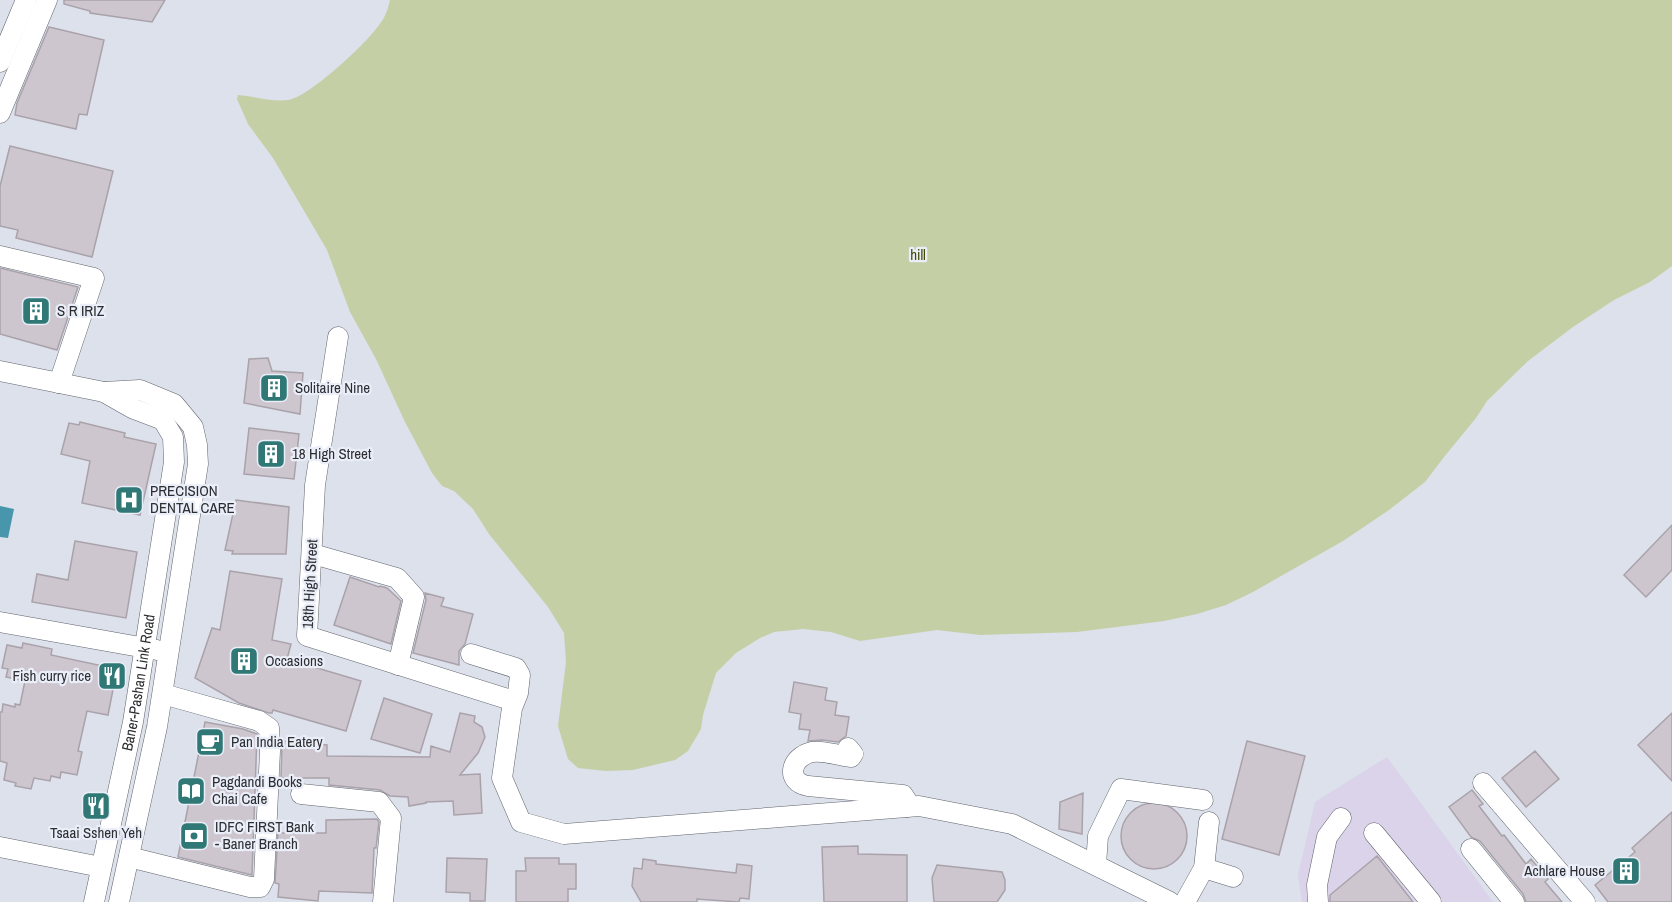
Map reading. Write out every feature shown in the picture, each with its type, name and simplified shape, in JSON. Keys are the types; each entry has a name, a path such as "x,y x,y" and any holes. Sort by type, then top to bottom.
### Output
{"street":[{"path":"0,62 26,0"},
{"path":"0,113 47,0"},
{"path":"0,256 94,278 59,383"},
{"name":"18th High Street","path":"338,337 315,485 307,636 514,701"},
{"name":"Baner-Pashan Link Road","path":"0,371 104,393 134,409 163,420 173,437 174,462 133,722 94,902"},
{"name":"Baner-Pashan Link Road","path":"104,393 140,390 174,404 193,427 198,464 163,694 119,902"},
{"path":"174,462 198,464"},
{"path":"313,554 397,578 414,597 398,665"},
{"path":"3,622 170,652"},
{"path":"471,654 516,668 520,675 502,778 521,822 564,834 919,806 1012,824 1170,902"},
{"path":"129,857 250,887 260,887 264,879 269,728 260,722 163,694"},
{"path":"848,748 853,754 851,757 815,752 800,756 795,760 793,770 795,778 800,785 903,795 907,807"},
{"path":"1483,783 1585,902"},
{"path":"1096,865 1098,836 1121,789 1203,800"},
{"path":"301,794 379,802 392,818 383,902"},
{"path":"1318,902 1317,885 1328,837 1341,818"},
{"path":"1185,902 1204,868 1209,822"},
{"path":"1374,833 1431,902"},
{"path":"0,847 101,867"},
{"path":"1471,849 1514,902"},
{"path":"1204,868 1233,877"}],"shaded area":[{"path":"1387,757 1493,902 1302,902 1298,875 1315,802"}],"green space":[{"name":"hill","path":"390,0 1672,0 1672,266 1650,282 1614,300 1573,327 1528,361 1487,401 1425,482 1389,510 1343,541 1226,605 1164,621 1077,632 980,635 937,630 860,641 831,632 803,629 774,632 736,653 716,673 701,729 688,751 675,760 633,770 606,771 578,768 568,759 558,726 566,662 564,633 548,607 489,534 473,509 454,491 442,486 432,473 376,359 350,312 327,250 273,158 248,124 237,99 238,95 288,100 309,90 350,56 372,33 385,16"}],"water":[{"path":"0,506 14,509 8,538 0,537"}],"building":[{"path":"64,0 165,0 152,22 90,13 90,11 64,4"},
{"path":"49,27 104,40 87,115 79,114 76,129 15,115 17,103"},
{"path":"10,146 113,171 92,257 16,238 18,230 0,226 0,186"},
{"name":"S R IRIZ","path":"0,268 78,287 57,350 0,334"},
{"name":"Solitaire Nine","path":"268,358 272,371 303,373 300,414 244,403 249,359"},
{"path":"80,422 125,433 124,437 156,444 140,515 82,503 90,461 61,454 69,423 79,425"},
{"name":"18 High Street","path":"249,428 299,434 294,479 244,474"},
{"path":"236,500 289,507 286,554 232,554 233,551 225,550"},
{"path":"1672,525 1672,570 1646,597 1624,575"},
{"path":"75,541 137,552 126,618 32,602 37,574 68,580"},
{"path":"230,571 282,579 272,640 291,644 287,659 361,681 346,731 273,710 269,713 239,703 195,678 212,628 220,630"},
{"path":"350,577 387,588 401,601 391,644 334,625"},
{"path":"425,593 444,598 441,606 473,614 465,644 459,651 459,665 413,653 426,600"},
{"path":"23,643 52,649 51,655 117,669 108,715 87,711 78,751 82,752 77,775 61,772 60,778 51,776 50,781 34,778 31,789 15,786 16,783 4,780 7,763 0,761 0,712 2,712 3,704 15,707 15,704 20,705 25,681 6,677 8,669 2,668 7,645 22,648"},
{"path":"794,682 827,688 825,700 837,702 835,715 849,717 846,736 838,742 808,741 810,730 799,729 801,714 789,712"},
{"path":"384,698 432,714 420,753 371,739"},
{"path":"460,713 475,716 474,722 482,727 485,737 478,753 460,775 480,774 482,813 454,815 453,801 426,802 409,806 408,797 390,796 380,790 329,785 329,778 281,778 282,741 327,745 327,756 430,757 431,746 450,752"},
{"path":"1672,713 1672,781 1638,745"},
{"path":"205,722 257,734 252,875 178,857"},
{"path":"1247,741 1305,756 1279,855 1222,839"},
{"path":"1535,751 1559,779 1526,807 1502,778"},
{"path":"1472,790 1483,804 1479,806 1502,836 1504,835 1526,864 1531,859 1548,879 1545,882 1562,902 1526,902 1523,894 1480,841 1471,837 1449,807"},
{"path":"1083,793 1082,834 1059,829 1060,802"},
{"path":"1154,803 1167,806 1177,813 1184,823 1187,836 1184,849 1177,859 1167,866 1154,869 1141,866 1131,859 1124,849 1121,836 1124,823 1131,813 1141,806"},
{"path":"1672,812 1672,902 1608,902 1595,885 1635,852 1632,848"},
{"path":"377,819 379,822 376,848 374,848 372,893 319,891 318,901 278,897 279,884 275,883 278,833 326,833 326,820"},
{"path":"858,846 858,854 907,855 907,902 824,902 822,847"},
{"path":"1377,856 1413,902 1330,902 1330,895"},
{"path":"447,858 487,859 485,901 470,901 470,893 446,892"},
{"path":"525,858 559,858 559,864 576,864 576,889 568,889 568,902 516,902 516,871 526,871"},
{"path":"643,859 656,861 656,864 736,873 737,864 752,866 749,899 740,898 739,902 697,899 697,902 641,902 632,886 634,868 642,869"},
{"path":"937,865 1002,872 1005,890 997,902 934,902 932,878"}],"place":[{"name":"S R IRIZ","path":"36,311"},
{"name":"Solitaire Nine","path":"274,388"},
{"name":"18 High Street","path":"271,454"},
{"name":"PRECISION DENTAL CARE","path":"129,500"},
{"name":"Occasions","path":"244,661"},
{"name":"Fish curry rice","path":"112,676"},
{"name":"Pan India Eatery","path":"210,742"},
{"name":"Pagdandi Books Chai Cafe","path":"191,791"},
{"name":"Tsaai Sshen Yeh","path":"96,806"},
{"name":"IDFC FIRST Bank - Baner Branch","path":"194,836"},
{"name":"Achlare House","path":"1626,871"}]}
